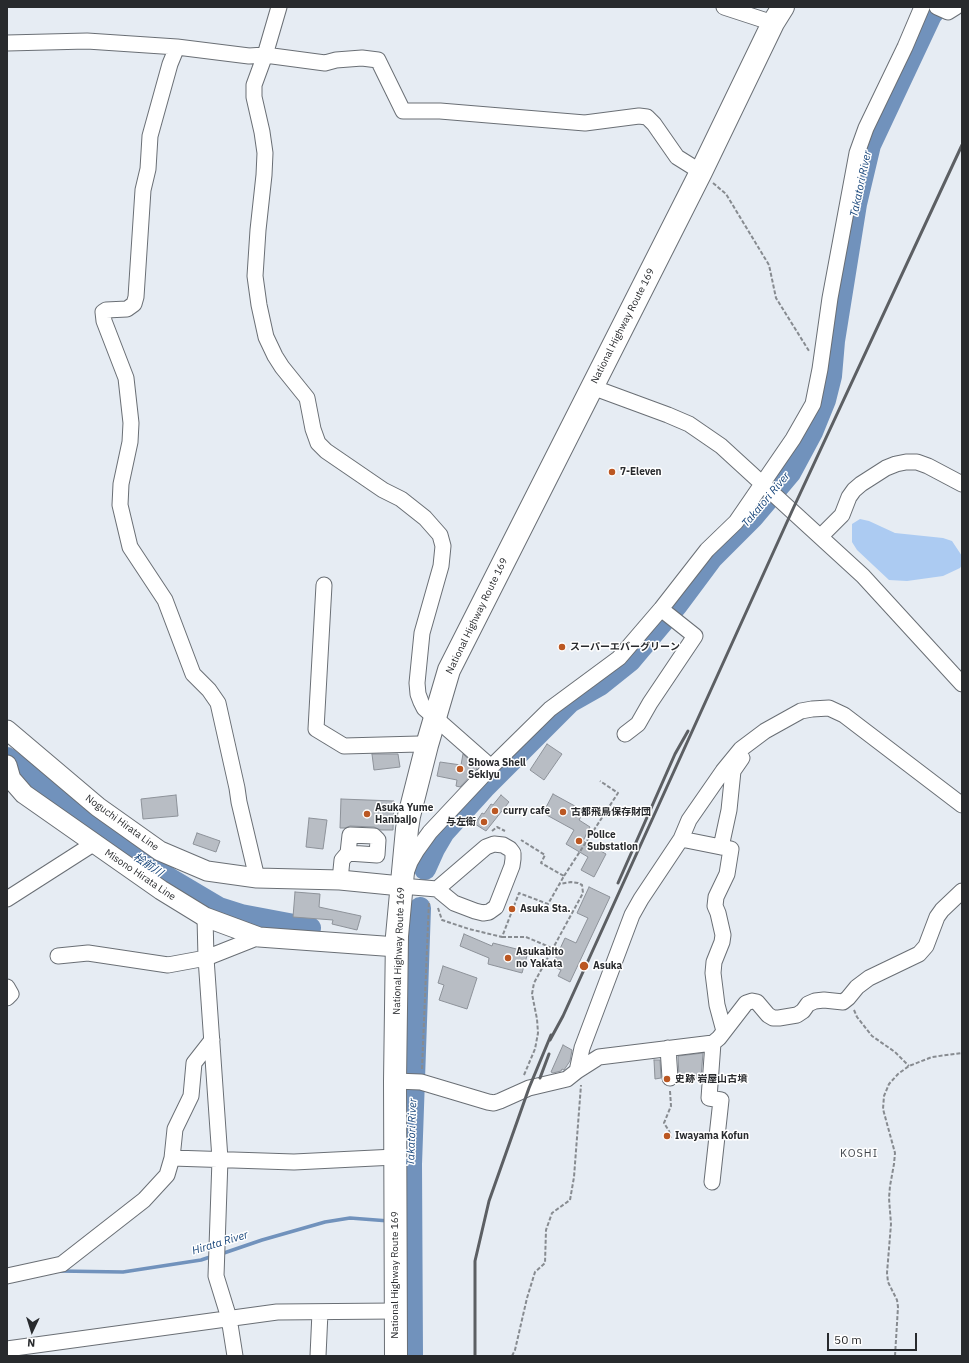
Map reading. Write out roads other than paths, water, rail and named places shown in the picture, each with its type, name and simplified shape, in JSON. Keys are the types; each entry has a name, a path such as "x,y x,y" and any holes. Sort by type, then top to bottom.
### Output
{"highway":[{"name":"National Highway Route 169","path":"396,1356 395,1082 397,947 401,886 409,816 449,670 778,15"}],"main road":[{"name":"Noguchi Hirata Line","path":"7,730 98,807 160,851 207,871 257,878 340,880 401,886"},
{"name":"Misono Hirata Line","path":"8,768 11,779 24,794 93,844 161,890 205,917 259,937 397,947"}],"street":[{"path":"279,7 265,55 254,85 265,153 255,276 259,305 266,337 282,368 307,398 318,443 326,451 377,486 401,500 425,518 440,535 443,546 441,566 422,633 417,683 420,702 424,708 492,766"},
{"path":"724,7 778,15"},
{"path":"433,897 486,848 494,844 502,845 510,849 513,853 512,866 496,907 489,912 483,913 475,911 454,903 433,897 401,886 410,862 426,836 492,766 550,708 619,658 667,614 707,550 769,490 793,439 813,404 820,369 830,298 857,153 866,128 905,47 922,7"},
{"path":"7,43 87,41 177,47 249,56 265,55 325,63 336,60 362,58 378,60 403,111 440,111 585,123 639,116 647,117 654,124 677,157 700,172"},
{"path":"177,47 170,64 150,136 148,169 143,190 136,297 134,304 127,309 106,310 103,312 104,321 126,378 130,416 130,442 121,484 120,505 130,547 165,600 193,674 209,690 218,703 257,878"},
{"path":"592,387 689,424 721,446 863,576 962,684"},
{"path":"820,536 842,515 849,497 854,490 886,468 896,464 917,462 928,466 962,484"},
{"path":"324,585 316,729 344,746 428,745"},
{"path":"626,734 638,724 650,703 695,636 667,614"},
{"path":"577,1071 582,1048 632,915 681,838 689,820 723,771 741,749 765,731 801,711 829,708 850,719 962,805"},
{"path":"721,847 729,810 733,771 744,755 741,749"},
{"path":"681,838 731,849 727,874 716,897 715,906 723,935 722,942 714,962 714,974 717,1005 724,1031"},
{"path":"7,900 93,844"},
{"path":"340,880 342,860 348,853"},
{"path":"395,1082 421,1082 488,1102 500,1101 543,1084 567,1079 594,1060 606,1056 713,1043 746,1003 752,1001 757,1002 768,1015 773,1018 797,1015 803,1011 808,1004 815,1001 824,1000 843,1002 857,987 869,978 919,954 926,946 937,917 942,910 962,891"},
{"path":"205,917 206,958 220,1159 216,1276 229,1318 236,1356"},
{"path":"58,956 88,953 168,965 206,958 259,937"},
{"path":"7,987 11,994 7,998"},
{"path":"7,1276 62,1264 144,1200 166,1175 172,1158 175,1129 191,1096 194,1063 212,1040"},
{"path":"712,1182 721,1100 709,1098 713,1043"},
{"path":"668,1048 670,1078"},
{"path":"172,1158 294,1162 395,1157"},
{"path":"7,1349 277,1312 395,1311"},
{"path":"318,1356 320,1312"}],"waterway":[{"name":"Takatori River","path":"425,869 444,832 484,788 570,702 600,685 630,661 677,605 712,558 753,517 790,473 812,432 825,400 831,376 834,341 856,204 870,145 931,15 938,7"},
{"name":"桧前川","path":"7,758 119,845 170,879 219,908 241,915 310,928"},
{"name":"Takatori River","path":"412,1356 411,1164 420,908"},
{"name":"Hirata River","path":"221,1254 262,1240 325,1222 350,1218 389,1221"},
{"name":"Hirata River","path":"404,1223 412,1223"},
{"name":"Hirata River","path":"59,1271 123,1272 201,1260 213,1256"}],"railway":[{"path":"550,1040 563,1016 792,511 962,145"},
{"path":"618,883 675,754 688,731"},
{"path":"475,1356 475,1261 489,1201 529,1088 551,1035"},
{"path":"540,1078 549,1054"}],"place":[{"name":"7-Eleven","path":"612,472"},
{"name":"スーパーエバーグリーン","path":"562,647"},
{"name":"Showa Shell Sekiyu","path":"460,769"},
{"name":"curry cafe","path":"495,811"},
{"name":"古都飛鳥保存財団","path":"563,812"},
{"name":"Asuka Yume Hanbaijo","path":"367,814"},
{"name":"与左衛","path":"484,822"},
{"name":"Police Substation","path":"579,841"},
{"name":"Asuka Sta.","path":"512,909"},
{"name":"Asukabito no Yakata","path":"508,958"},
{"name":"Asuka","path":"584,966"},
{"name":"史跡 岩屋山古墳","path":"667,1079"},
{"name":"Iwayama Kofun","path":"667,1136"}],"district":[{"name":"KOSHI","path":"859,1154"}]}
